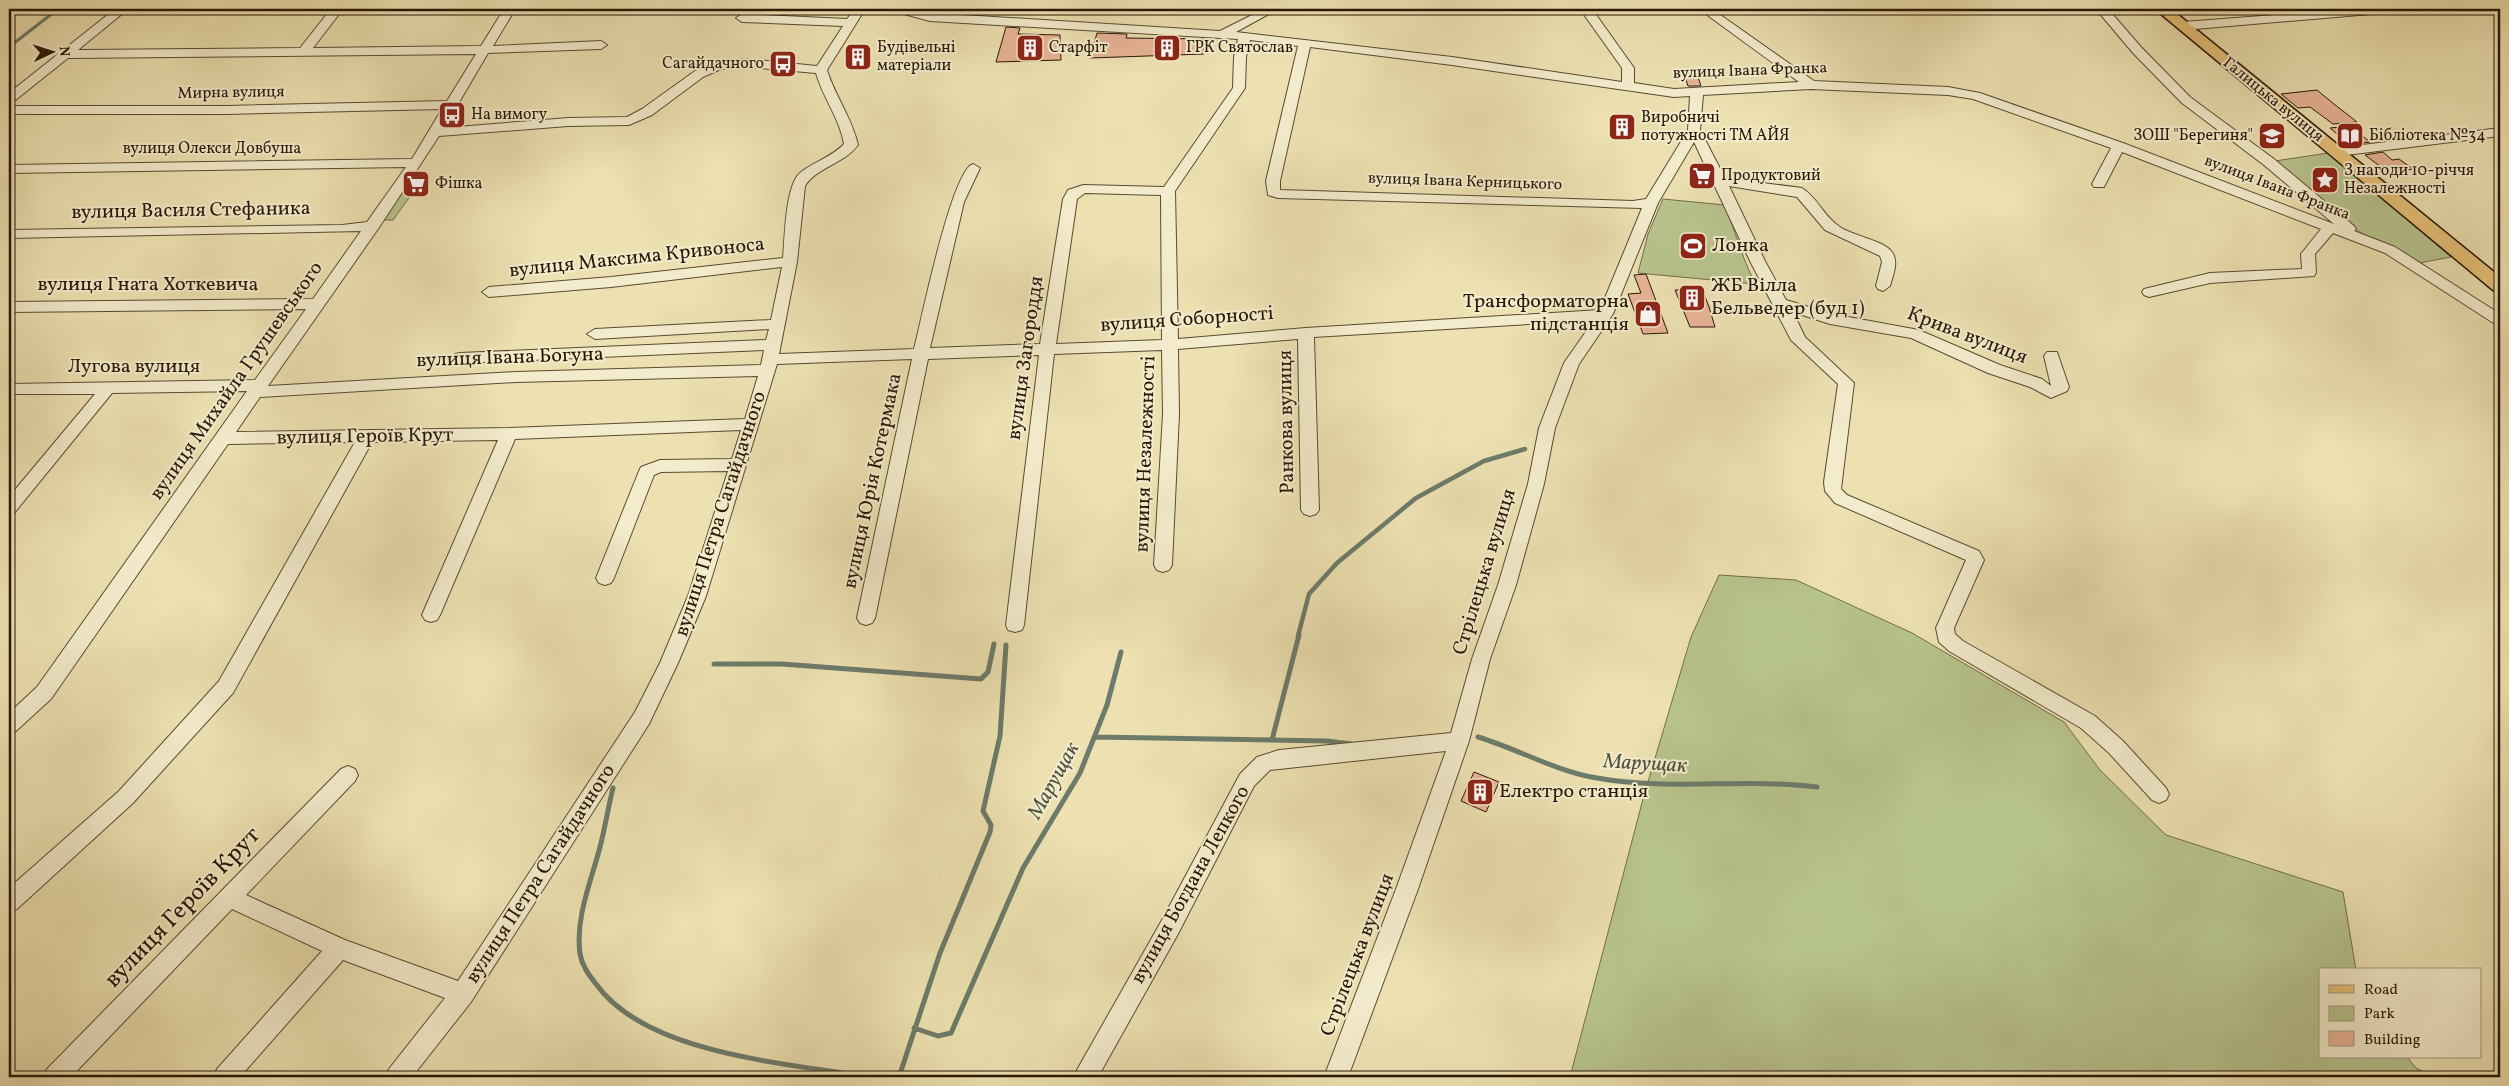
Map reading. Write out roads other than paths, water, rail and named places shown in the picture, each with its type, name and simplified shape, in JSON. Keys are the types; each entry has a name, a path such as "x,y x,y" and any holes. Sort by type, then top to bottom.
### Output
{"main road":[{"name":"Галицька вулиця","path":"2162,9 2500,286"}],"street":[{"path":"9,99 68,54 122,9"},
{"path":"304,51 337,9"},
{"path":"436,132 568,122 629,121 646,112 699,74 714,67 730,63 821,70 850,23 858,12 864,9"},
{"name":"вулиця Івана Франка","path":"897,9 930,17 1246,36 1557,75 1674,93 1811,85 1948,91 1976,96 2118,146 2390,250 2500,322"},
{"path":"1223,34 1272,9"},
{"path":"1586,9 1628,68 1627,87"},
{"path":"1705,9 1811,85"},
{"path":"2102,9 2137,50 2186,100 2269,162 2364,240"},
{"path":"2182,26 2395,9"},
{"name":"вулиця Михайла Грушевського","path":"9,725 44,693 221,438 373,226 453,105 508,11"},
{"path":"742,18 850,23"},
{"path":"1168,190 1239,88 1240,57 1246,36"},
{"name":"вулиця Івана Керницького","path":"1305,43 1301,52 1283,145 1272,181 1272,189 1278,194 1633,205 1651,203"},
{"path":"68,54 484,50 601,45"},
{"name":"вулиця Петра Сагайдачного","path":"397,1077 463,994 642,718 669,663 697,596 771,358 790,262 799,183 805,175 840,156 851,145 848,129 827,90 821,70"},
{"name":"Стрілецька вулиця","path":"1336,1077 1407,889 1459,741 1481,659 1507,584 1533,493 1547,428 1572,363 1606,314 1651,203 1694,130 1697,93"},
{"name":"Мирна вулиця","path":"9,110 226,110 453,105"},
{"path":"1694,130 1720,180 1758,265 1781,303 1799,340 1846,383 1832,482 1836,495 1841,499 1973,556 1975,560 1945,628 1946,637 1956,646 2088,722 2116,747 2159,794"},
{"path":"2338,152 2500,132"},
{"path":"2099,184 2118,146"},
{"name":"вулиця Олекси Довбуша","path":"9,169 416,163"},
{"name":"вулиця Юрія Котермака","path":"866,618 921,352 957,202 973,168"},
{"path":"1720,180 1797,191 1804,194 1822,220 1832,228 1886,254 1889,262 1882,286"},
{"name":"вулиця Загороддя","path":"1015,625 1048,350 1070,199 1073,193 1083,189 1168,190"},
{"name":"вулиця Незалежності","path":"1163,565 1171,414 1168,190"},
{"name":"вулиця Василя Стефаника","path":"9,234 342,229 373,226"},
{"path":"2148,292 2210,278 2309,273 2308,254 2330,227"},
{"name":"вулиця Максима Кривоноса","path":"488,292 611,282 790,262"},
{"name":"Крива вулиця","path":"1781,303 1830,319 1914,334 1994,369 2036,383 2051,393 2061,387 2052,356"},
{"name":"вулиця Гната Хоткевича","path":"9,306 318,304"},
{"name":"вулиця Соборності","path":"771,358 1169,345 1306,333 1606,314"},
{"path":"595,334 779,324"},
{"name":"Ранкова вулиця","path":"1306,333 1310,510"},
{"path":"460,358 771,358"},
{"name":"вулиця Івана Богуна","path":"257,388 516,378 771,358"},
{"path":"9,508 108,388"},
{"name":"Лугова вулиця","path":"9,389 257,388"},
{"name":"вулиця Героїв Крут","path":"221,438 241,440 509,434 751,424"},
{"path":"431,615 509,434"},
{"path":"9,902 126,796 226,687 367,436"},
{"path":"605,578 647,472 660,466 737,465"},
{"name":"вулиця Богдана Лепкого","path":"1085,1077 1170,927 1247,780 1264,764 1279,759 1459,741"},
{"name":"вулиця Героїв Крут","path":"55,1077 231,898 348,775"},
{"name":"вулиця Петра Сагайдачного","path":"231,898 339,948 463,994"},
{"path":"225,1077 339,948"}],"waterway":[{"path":"9,47 58,9"},
{"path":"1298,636 1309,594 1337,563 1416,498 1484,461 1525,449"},
{"path":"1272,740 1299,635"},
{"path":"714,664 782,664 981,679 988,672 994,644"},
{"name":"Марущак","path":"915,1028 940,953 990,832 991,825 983,811 1000,736 1006,645"},
{"name":"Марущак","path":"915,1028 938,1036 951,1033 1023,868 1080,773 1107,705 1121,652"},
{"name":"Марущак","path":"1096,737 1327,741 1352,744"},
{"name":"Марущак","path":"1478,737 1581,775 1624,782 1651,784 1762,784 1817,787"},
{"path":"613,788 580,927 579,941 582,962 596,984 619,1008 649,1027 683,1041 721,1052 760,1060 869,1077"},
{"name":"Марущак","path":"899,1077 915,1028"}],"place":[{"name":"Старфіт","path":"1030,48"},
{"name":"ГРК Святослав","path":"1167,48"},
{"name":"Будівельні матеріали","path":"858,57"},
{"name":"Сагайдачного","path":"783,64"},
{"name":"На вимогу","path":"452,115"},
{"name":"Виробничі потужності ТМ АЙЯ","path":"1622,127"},
{"name":"ЗОШ \"Берегиня\"","path":"2272,136"},
{"name":"Бібліотека №34","path":"2350,136"},
{"name":"Продуктовий","path":"1702,176"},
{"name":"З нагоди 10-річчя Незалежності","path":"2325,180"},
{"name":"Фішка","path":"416,184"},
{"name":"Лонка","path":"1693,246"},
{"name":"ЖБ Вілла Бельведер (буд 1)","path":"1692,298"},
{"name":"Трансформаторна підстанція","path":"1648,314"},
{"name":"Електро станція","path":"1480,792"}]}
